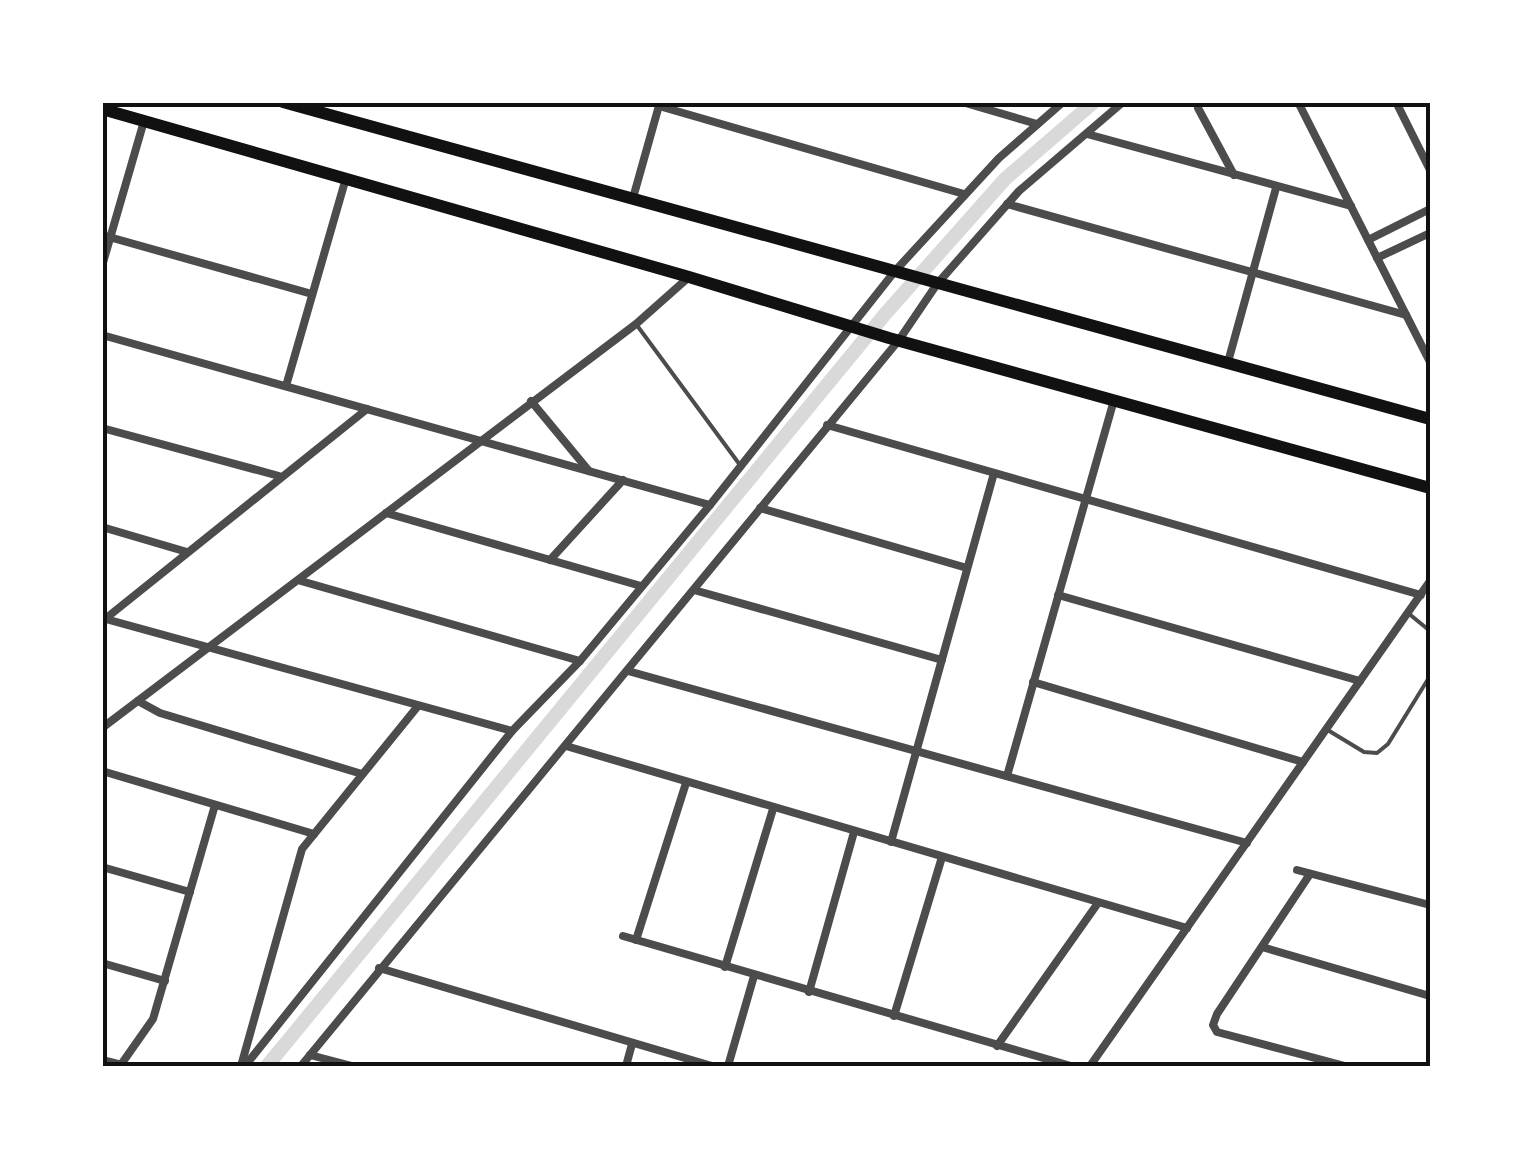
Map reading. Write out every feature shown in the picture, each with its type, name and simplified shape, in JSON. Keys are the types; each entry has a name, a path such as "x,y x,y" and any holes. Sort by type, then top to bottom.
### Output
{"main road":[{"path":"283,102 1430,418"},
{"path":"102,110 894,339 1430,488"}],"street":[{"path":"962,102 1036,124"},
{"path":"243,1066 512,731 580,662 860,328 896,271 964,194 1063,102"},
{"path":"300,1066 828,425 933,282 1007,204 1123,102"},
{"path":"1298,102 1430,362"},
{"path":"1396,102 1430,170"},
{"path":"633,198 660,104 964,194"},
{"path":"1198,108 1234,175"},
{"path":"102,266 106,236 144,121"},
{"path":"1087,134 1350,206"},
{"path":"286,386 346,178"},
{"path":"1228,362 1276,188"},
{"path":"1007,204 1406,315"},
{"path":"1368,240 1430,208"},
{"path":"1377,258 1430,233"},
{"path":"106,236 312,294"},
{"path":"102,728 636,324 689,277"},
{"path":"102,335 710,506"},
{"path":"1007,776 1114,399"},
{"path":"531,401 589,471"},
{"path":"104,618 367,408"},
{"path":"828,425 1421,594"},
{"path":"102,428 279,476"},
{"path":"891,842 994,473"},
{"path":"550,560 624,480"},
{"path":"760,508 967,568"},
{"path":"386,512 641,586"},
{"path":"102,526 188,552"},
{"path":"300,580 580,662"},
{"path":"1090,1066 1430,581"},
{"path":"694,590 942,660"},
{"path":"1058,595 1360,682"},
{"path":"104,618 512,731"},
{"path":"628,671 1247,842"},
{"path":"1033,682 1304,762"},
{"path":"138,701 160,713 362,774"},
{"path":"243,1066 302,849 418,706"},
{"path":"566,746 1187,928"},
{"path":"102,771 314,834"},
{"path":"636,940 686,783"},
{"path":"102,1060 122,1066 154,1019 216,804"},
{"path":"726,968 773,809"},
{"path":"808,992 854,832"},
{"path":"894,1016 942,858"},
{"path":"102,867 190,892"},
{"path":"1297,870 1430,905"},
{"path":"1310,874 1216,1014 1214,1025 1217,1032 1345,1066"},
{"path":"997,1046 1098,903"},
{"path":"623,936 1071,1066"},
{"path":"1262,947 1430,996"},
{"path":"102,964 165,981"},
{"path":"380,968 712,1066"},
{"path":"728,1066 754,976"},
{"path":"626,1066 632,1044"},
{"path":"310,1054 352,1066"}],"lane":[{"path":"636,324 741,466"},
{"path":"1408,613 1430,631"},
{"path":"1326,730 1364,752 1378,753 1388,744 1430,676"}],"waterway":[{"path":"267,1066 886,313 1005,179 1094,102"}]}
